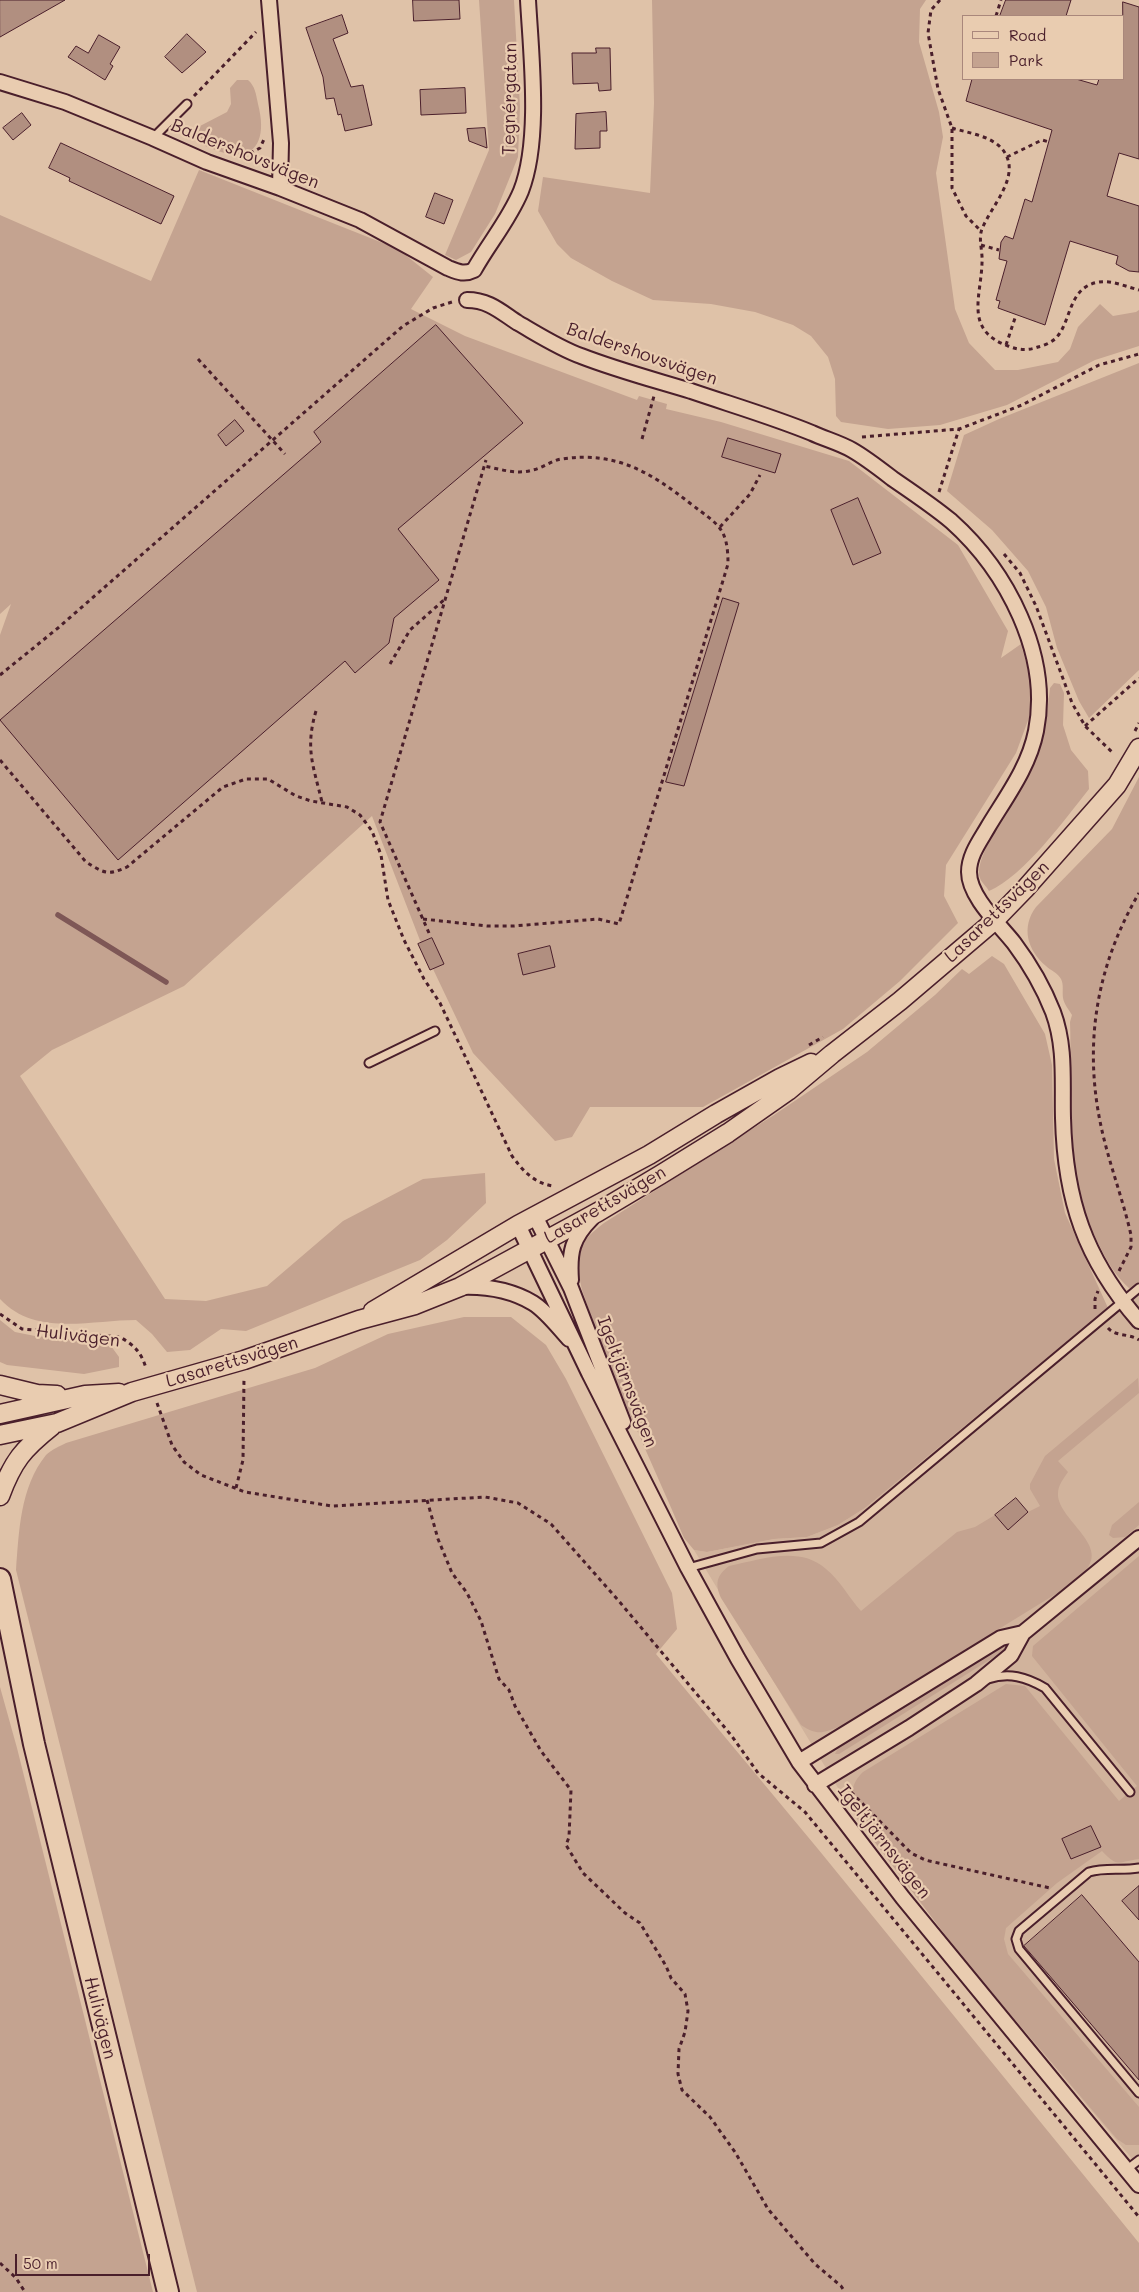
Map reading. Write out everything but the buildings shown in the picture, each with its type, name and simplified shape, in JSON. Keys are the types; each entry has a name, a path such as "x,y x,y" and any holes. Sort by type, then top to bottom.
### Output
{"main road":[{"name":"Hulivägen","path":"0,1579 34,1744 168,2292"},
{"name":"Hulivägen","path":"0,1628 34,1744"}],"street":[{"path":"269,0 281,143 280,188"},
{"name":"Tegnérgatan","path":"469,273 474,270 498,234 521,190 529,161 532,102 528,0"},
{"name":"Baldershovsvägen","path":"0,82 65,102 207,162 280,188 360,220 457,272 469,273"},
{"name":"Baldershovsvägen","path":"467,300 480,300 490,303 514,320 581,356 792,424 851,449 951,521 982,554 1007,590 1028,638 1039,679 1037,730 1027,763 973,852 968,874 975,892 994,921 1015,944 1053,1012 1060,1036 1063,1064 1065,1155 1072,1199 1078,1221 1099,1266 1123,1302 1139,1321"},
{"name":"Lasarettsvägen","path":"0,1435 57,1423 132,1392 244,1360 359,1320 415,1305 460,1287 598,1212 728,1132 788,1091 900,1001 994,921 1025,890 1117,786 1135,743"},
{"name":"Lasarettsvägen","path":"359,1320 401,1292 518,1225 649,1155 780,1078 832,1054"},
{"name":"Igeltjärnsvägen","path":"572,1288 570,1259 574,1242 581,1229 598,1212"},
{"name":"Igeltjärnsvägen","path":"535,1216 572,1288 648,1489"},
{"name":"Igeltjärnsvägen","path":"518,1225 589,1373 688,1568 738,1659 799,1762 903,1898 1139,2185"},
{"name":"Igeltjärnsvägen","path":"460,1287 484,1286 533,1303 579,1350"},
{"path":"0,1385 37,1394 85,1395"},
{"name":"Lasarettsvägen","path":"0,1414 85,1395 132,1392"},
{"path":"0,1496 9,1473 21,1453 57,1423"},
{"path":"815,1785 910,1728 976,1684 1011,1655 1023,1633 1139,1538"},
{"path":"799,1762 1001,1638 1023,1633"}],"lane":[{"path":"153,138 187,104"},
{"path":"369,1063 435,1031"},
{"path":"688,1568 757,1549 821,1543 842,1533 859,1522 1139,1288"},
{"path":"976,1684 1007,1675 1029,1679 1045,1688 1130,1792"},
{"path":"1139,1868 1097,1869 1088,1872 1019,1931 1016,1939 1019,1949 1139,2093"},
{"path":"1126,2170 1139,2160"}],"path":[{"path":"940,0 931,10 928,33 938,89 952,128 952,188 966,216 981,231"},
{"path":"996,15 1001,0"},
{"path":"187,104 271,17"},
{"path":"952,128 999,145 1006,156 1010,169 1008,180 981,231 982,262 977,310 979,322 994,339 1019,349 1031,349 1055,339 1070,306 1078,294 1086,287 1098,282 1112,282 1139,290"},
{"path":"1006,156 1042,140 1049,142"},
{"path":"981,245 999,250"},
{"path":"0,675 58,628 403,326 433,308 467,300"},
{"path":"1006,345 1016,315"},
{"path":"861,437 959,429 1022,405 1099,366 1139,354"},
{"path":"198,359 284,454"},
{"path":"642,440 658,381"},
{"path":"938,494 959,429"},
{"path":"423,919 505,926 598,919 619,924 728,564 728,543 720,527 660,480 641,469 614,461 586,457 559,459 533,470 516,472 484,466"},
{"path":"429,933 380,822 486,460"},
{"path":"720,527 750,494 760,475"},
{"path":"390,664 410,630 446,598"},
{"path":"1085,726 1139,678"},
{"path":"316,711 310,732 309,752 322,802"},
{"path":"1135,743 1139,723"},
{"path":"0,760 86,862 103,872 112,874 127,866 223,787 246,779 268,779 296,796 310,801 347,807 360,815 372,831 381,854 388,900 404,940 424,979 440,1003 512,1156 523,1170 538,1182 559,1187"},
{"path":"1139,893 1126,916 1101,980 1095,1009 1094,1072 1097,1102 1105,1143 1131,1235 1127,1258 1122,1268 1096,1293 1095,1307 1101,1320 1111,1332 1139,1340"},
{"path":"801,1050 826,1035"},
{"name":"Hulivägen","path":"0,1314 22,1329 120,1338 134,1345 142,1354 146,1368"},
{"path":"236,1488 243,1460 245,1434 244,1360"},
{"path":"156,1400 172,1446 184,1462 201,1475 245,1492 332,1506 485,1497 518,1503 551,1524 650,1637 730,1735 758,1773 805,1812 1139,2217"},
{"path":"427,1500 438,1539 452,1573 467,1593 481,1621 498,1679 509,1690 515,1706 541,1751 571,1790 566,1846 583,1873 625,1913 640,1923 666,1966 671,1978 684,1994 688,2011 685,2032 679,2049 678,2074 682,2090 710,2117 730,2145 768,2209 815,2264 841,2286 845,2292"},
{"path":"851,1792 911,1853 925,1860 1065,1891"},
{"path":"0,2263 16,2278 26,2292"}],"shaded area":[{"path":"1139,1282 1139,2167 965,1961 855,1816 694,1550 707,1552 774,1539 807,1537 838,1525 865,1508"}],"green space":[{"path":"479,0 514,0 520,107 518,157 495,214 471,252 456,260 445,255 489,150"},
{"path":"652,0 926,0 920,9 919,42 939,112 943,137 936,173 955,309 969,343 995,370 1018,370 1058,362 1070,349 1078,327 1100,304 1113,316 1139,310 1139,346 1095,360 1007,405 940,425 888,429 841,422 836,416 835,379 828,357 811,336 793,325 755,312 711,304 653,300 612,281 571,258 557,244 538,211 543,177 650,193 654,103"},
{"path":"237,80 248,80 254,88 261,118 261,129 255,147 248,152 227,154 207,147 194,137 200,126 227,112 231,104 230,88"},
{"path":"199,170 398,249 433,277 411,309 465,336 637,400 639,396 667,404 666,409 721,422 849,461 958,545 1008,631 1001,658 1021,644 1031,681 1030,715 1016,753 946,865 944,896 958,923 900,981 843,1029 703,1107 590,1107 572,1137 555,1141 473,1053 433,969 430,970 418,944 421,943 372,816 184,986 52,1050 20,1076 165,1299 206,1301 267,1286 343,1221 423,1179 485,1173 486,1203 447,1240 420,1260 246,1331 221,1329 190,1350 167,1352 152,1334 136,1320 64,1324 47,1322 30,1318 14,1311 0,1299 0,635 11,604 0,614 0,215 151,281"},
{"path":"1139,363 1139,670 1089,718 1079,701 1057,648 1046,607 1028,571 992,530 947,491 964,435"},
{"path":"1054,683 1060,684 1064,693 1063,725 1071,750 1088,771 1089,789 1030,860 1002,884 989,891 980,878 980,867 984,853 1035,762 1043,735 1050,688"},
{"path":"1139,777 1139,1282 1130,1289 1105,1256 1078,1197 1070,1127 1070,1022 1072,1015 1065,1005 1061,979 1034,953 1028,938 1028,930 1031,915 1036,907 1112,829"},
{"path":"992,956 1004,964 1045,1034 1052,1065 1054,1159 1065,1213 1108,1308 865,1508 838,1525 807,1537 774,1539 707,1552 694,1550 684,1538 605,1355 583,1293 579,1261 581,1247 589,1236 604,1223 774,1115 867,1052 935,995 962,969 969,974"},
{"path":"464,1317 511,1317 546,1345 566,1379 672,1593 677,1629 656,1654 818,1849 1139,2243 1139,2292 197,2292 16,1570 22,1510 26,1495 37,1468 46,1455 66,1443 315,1368 388,1334"},
{"path":"0,1320 15,1332 111,1346 119,1357 119,1367 84,1374 7,1365 0,1362"},
{"path":"1138,1378 1139,1393 1058,1461 1068,1472 1059,1487 1059,1502 1091,1549 1092,1558 1088,1567 1059,1592 841,1726 816,1732 801,1725 721,1598 717,1584 721,1573 729,1566 766,1558 792,1556 804,1558 815,1562 831,1573 861,1611 957,1532 975,1527 995,1515 1008,1529 1028,1512 1040,1506 1030,1489 1030,1484 1045,1456"},
{"path":"1139,1502 1139,1525 1125,1537 1113,1538 1109,1535 1112,1525"},
{"path":"1139,1556 1139,1859 1115,1862 1102,1851 1057,1883 1006,1928 1004,1939 1008,1954 1139,2107 1139,2145 1126,2145 1117,2139 965,1961 855,1816 852,1792 853,1787 863,1772 1006,1684 1025,1686 1119,1801 1137,1786 1032,1656 1033,1646"},
{"path":"1006,1644 1010,1647 839,1754 835,1754 838,1748"},
{"path":"0,1687 17,1748 153,2292 0,2292"}],"waterway":[{"path":"58,915 166,982"}]}
